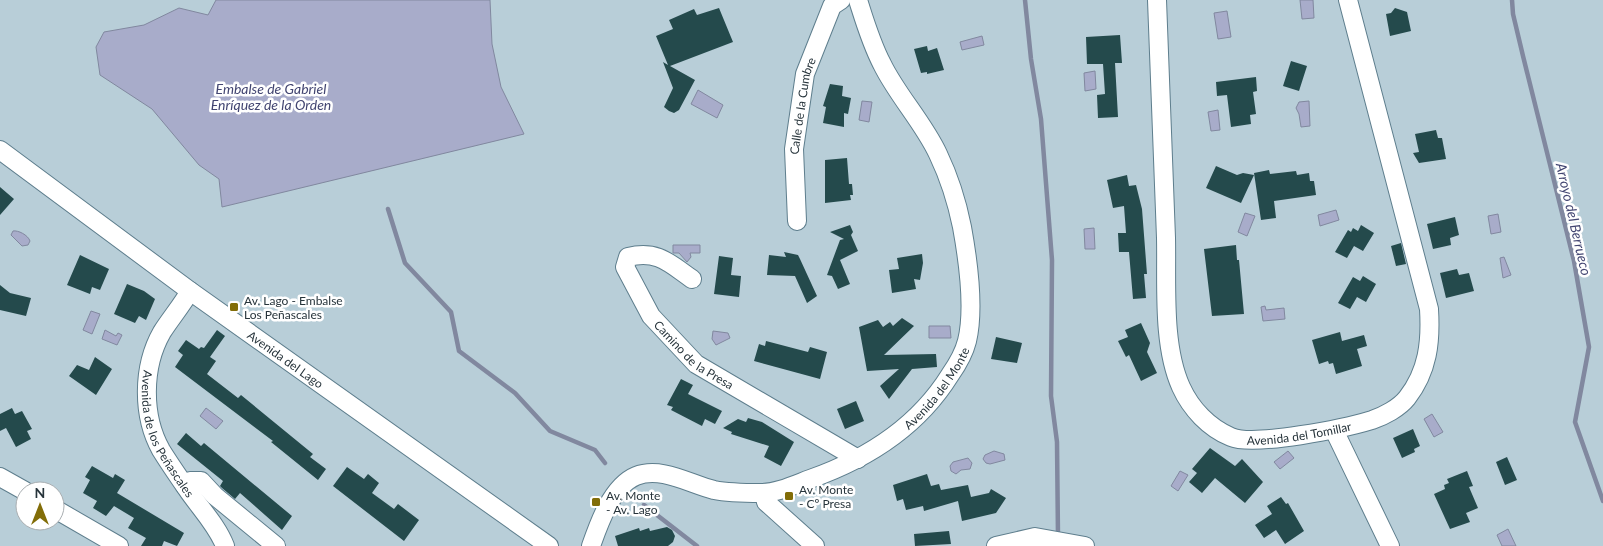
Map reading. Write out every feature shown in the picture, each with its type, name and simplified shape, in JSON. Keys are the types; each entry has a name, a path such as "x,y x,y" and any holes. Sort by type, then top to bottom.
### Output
{"street":[{"name":"Calle de la Cumbre","path":"797,221 794,149 805,74 832,6 840,0"},
{"name":"Avenida del Monte","path":"591,546 614,497 623,484 634,476 659,473 715,490 764,493 787,487 858,459 907,427 941,390 957,365 967,342 970,316 968,270 953,190 937,153 882,65 868,32 858,0"},
{"name":"Avenida del Tomillar","path":"1157,0 1170,343 1174,366 1182,388 1195,410 1209,424 1232,438 1255,440 1334,430 1373,420 1387,414 1406,400 1419,380 1428,357 1431,337 1429,309 1348,0"},
{"name":"Avenida del Lago","path":"0,150 190,291 549,546"},
{"name":"Camino de la Presa","path":"692,279 659,256 642,254 628,257 626,267 651,316 696,364 858,459"},
{"name":"Avenida de los Peñascales","path":"190,291 162,333 149,369 147,392 149,416 162,451 193,489 225,546"},
{"path":"1334,430 1390,546"},
{"path":"0,477 15,485"},
{"path":"193,489 215,496 276,546"},
{"path":"764,493 766,502 815,546"},
{"path":"65,515 119,546"},
{"path":"996,546 1035,537 1085,546"}],"shaded area":[{"path":"0,0 1603,0 1603,546 0,546"}],"water":[{"name":"Embalse de Gabriel Enríquez de la Orden","path":"216,0 490,0 492,44 501,87 524,134 222,207 219,179 199,165 152,109 100,75 96,47 104,32 144,25 179,8 208,15"},
{"path":"1300,0 1313,0 1314,18 1302,19"},
{"path":"1227,11 1231,37 1218,39 1214,13"},
{"path":"982,36 984,45 962,50 960,42"},
{"path":"1095,71 1096,89 1085,91 1084,73"},
{"path":"698,90 723,105 717,118 691,104"},
{"path":"862,101 872,102 869,122 859,120"},
{"path":"1309,101 1310,126 1301,127 1296,108 1299,102"},
{"path":"1218,110 1220,130 1211,131 1208,112"},
{"path":"1336,210 1339,220 1320,226 1318,215"},
{"path":"1245,213 1255,216 1247,236 1238,232"},
{"path":"1498,214 1501,232 1491,234 1488,216"},
{"path":"1094,228 1095,249 1085,249 1084,229"},
{"path":"13,231 20,232 27,237 30,241 28,245 22,246 11,235"},
{"path":"673,245 700,245 700,253 690,253 691,257 687,262 679,253 673,253"},
{"path":"1504,257 1511,275 1503,278 1500,258"},
{"path":"1265,306 1266,310 1284,308 1285,319 1263,321 1261,307"},
{"path":"91,311 100,314 92,334 83,330"},
{"path":"929,326 950,326 951,338 929,338"},
{"path":"105,330 116,336 118,333 122,335 117,345 102,339"},
{"path":"713,331 728,333 730,338 716,345 712,339"},
{"path":"206,408 223,421 216,429 200,416"},
{"path":"1432,414 1443,432 1434,437 1424,419"},
{"path":"994,451 1004,454 1005,460 990,464 986,463 983,459 985,455"},
{"path":"1288,451 1294,458 1280,469 1274,462"},
{"path":"968,458 972,463 970,469 961,470 956,474 951,471 950,466 953,462"},
{"path":"1180,471 1188,475 1178,491 1171,486"},
{"path":"1508,529 1516,546 1502,546 1497,535"}],"building":[{"path":"719,8 733,42 670,66 695,80 679,110 674,113 669,111 664,107 673,88 663,62 668,65 656,36 673,29 669,20 694,9 697,15"},
{"path":"1395,8 1407,12 1411,31 1390,36 1386,14 1391,13"},
{"path":"1120,35 1122,63 1115,63 1118,117 1098,118 1097,95 1105,94 1103,64 1087,64 1086,37"},
{"path":"927,46 928,51 937,48 944,70 927,74 927,72 921,73 914,49"},
{"path":"1291,61 1307,66 1299,91 1283,86"},
{"path":"1256,77 1257,91 1253,92 1256,114 1250,115 1251,124 1231,127 1227,95 1217,96 1216,82"},
{"path":"830,84 843,86 842,96 851,98 848,114 844,113 844,127 823,123 826,107 823,106"},
{"path":"1436,130 1438,138 1442,138 1446,159 1419,163 1413,153 1419,152 1415,134"},
{"path":"847,158 849,184 852,184 853,195 850,195 851,200 825,203 825,160"},
{"path":"1216,166 1237,175 1243,173 1254,175 1241,203 1206,188"},
{"path":"1269,170 1270,174 1296,171 1297,175 1309,173 1310,181 1314,181 1316,195 1274,201 1276,218 1261,220 1254,173"},
{"path":"1127,175 1129,186 1136,185 1142,209 1147,274 1144,274 1146,298 1133,299 1129,252 1119,252 1118,233 1126,233 1124,206 1113,208 1107,180"},
{"path":"0,187 14,199 0,215"},
{"path":"1455,217 1459,235 1450,238 1451,245 1433,249 1427,224"},
{"path":"850,225 853,232 851,235 858,251 840,260 850,284 838,289 832,276 827,275 840,240 844,239 830,232"},
{"path":"1361,225 1374,233 1363,251 1354,246 1347,258 1335,252 1348,230 1351,232 1353,228 1358,231"},
{"path":"1401,243 1406,264 1396,266 1391,246"},
{"path":"1236,245 1244,314 1212,316 1204,249"},
{"path":"784,252 798,255 817,296 807,303 795,276 767,275 769,255 786,257"},
{"path":"922,254 923,263 920,280 914,279 916,289 892,293 889,270 899,269 897,258"},
{"path":"80,255 109,269 100,290 92,287 90,294 67,285"},
{"path":"719,256 733,258 731,275 741,276 739,297 714,294"},
{"path":"1457,269 1459,275 1469,273 1474,291 1446,298 1440,273"},
{"path":"1363,276 1376,284 1366,302 1357,297 1350,309 1338,303 1353,277 1360,281"},
{"path":"127,284 144,291 155,299 146,320 139,316 135,323 114,314"},
{"path":"0,285 10,293 31,298 26,316 0,310"},
{"path":"902,318 914,326 884,355 936,354 937,367 912,369 889,399 880,386 899,369 867,371 859,327 878,320 883,327 890,322 893,326"},
{"path":"1141,323 1150,343 1147,352 1157,373 1141,381 1129,355 1126,357 1118,341 1128,337 1125,330"},
{"path":"217,330 225,336 210,357 216,361 207,374 238,398 241,395 313,454 310,457 326,469 318,480 271,442 273,441 175,367 183,355 178,351 186,340 199,349 201,347 204,348"},
{"path":"1340,332 1342,341 1364,335 1367,346 1357,349 1362,366 1336,374 1333,363 1329,364 1328,361 1319,364 1312,340"},
{"path":"996,337 1022,343 1017,363 991,359"},
{"path":"766,341 808,352 810,347 827,352 820,379 754,361 759,344 765,346"},
{"path":"95,357 112,369 96,395 69,376 77,365 89,370"},
{"path":"681,379 693,385 688,394 722,411 715,424 705,419 702,426 671,410 673,407 667,405"},
{"path":"856,401 864,421 845,429 837,409"},
{"path":"12,408 15,414 22,411 32,429 27,431 31,439 16,447 6,428 0,431 0,414"},
{"path":"748,418 762,422 794,442 781,466 764,457 769,446 731,434 732,432 723,428 738,419 746,422"},
{"path":"1413,429 1420,446 1414,449 1415,452 1402,458 1393,438"},
{"path":"186,433 201,446 204,443 292,516 282,530 240,493 235,499 220,486 223,481 177,444"},
{"path":"1210,448 1235,466 1242,459 1263,482 1245,503 1215,478 1202,493 1189,482 1197,473 1192,469"},
{"path":"1507,457 1517,480 1505,485 1496,462"},
{"path":"92,466 113,478 115,474 125,480 117,493 184,533 177,546 164,541 162,546 141,546 146,538 128,528 134,518 114,506 106,516 93,508 97,501 83,493 90,480 85,477"},
{"path":"347,467 364,479 368,474 379,483 372,493 394,509 398,504 419,520 404,541 333,486"},
{"path":"1467,471 1473,486 1469,487 1478,508 1466,513 1470,522 1450,529 1434,494 1445,489 1444,485 1449,483 1447,479"},
{"path":"927,474 931,486 939,484 941,490 968,485 971,497 989,493 991,489 1006,498 996,513 962,521 958,501 924,511 923,506 906,510 903,499 897,501 893,485"},
{"path":"1281,497 1286,504 1288,503 1304,531 1285,544 1276,530 1264,538 1255,525 1272,514 1267,506"},
{"path":"667,527 672,530 675,536 673,542 668,546 618,546 615,536 639,528 640,531 649,528 650,531"},
{"path":"949,531 951,544 915,546 914,534"}],"waterway":[{"path":"1025,0 1031,59 1041,119 1052,260 1051,396 1057,442 1058,537"},
{"name":"Arroyo del Berrueco","path":"1512,0 1513,14 1574,261 1589,347 1575,422 1603,501"},
{"path":"388,209 405,263 451,312 459,351 515,393 550,431 595,450 605,463"},
{"path":"644,505 697,546"}],"place":[{"name":"Av. Lago - Embalse Los Peñascales","path":"234,307"},
{"name":"Av. Monte - Cº Presa","path":"789,496"},
{"name":"Av. Monte - Av. Lago","path":"596,502"}]}
